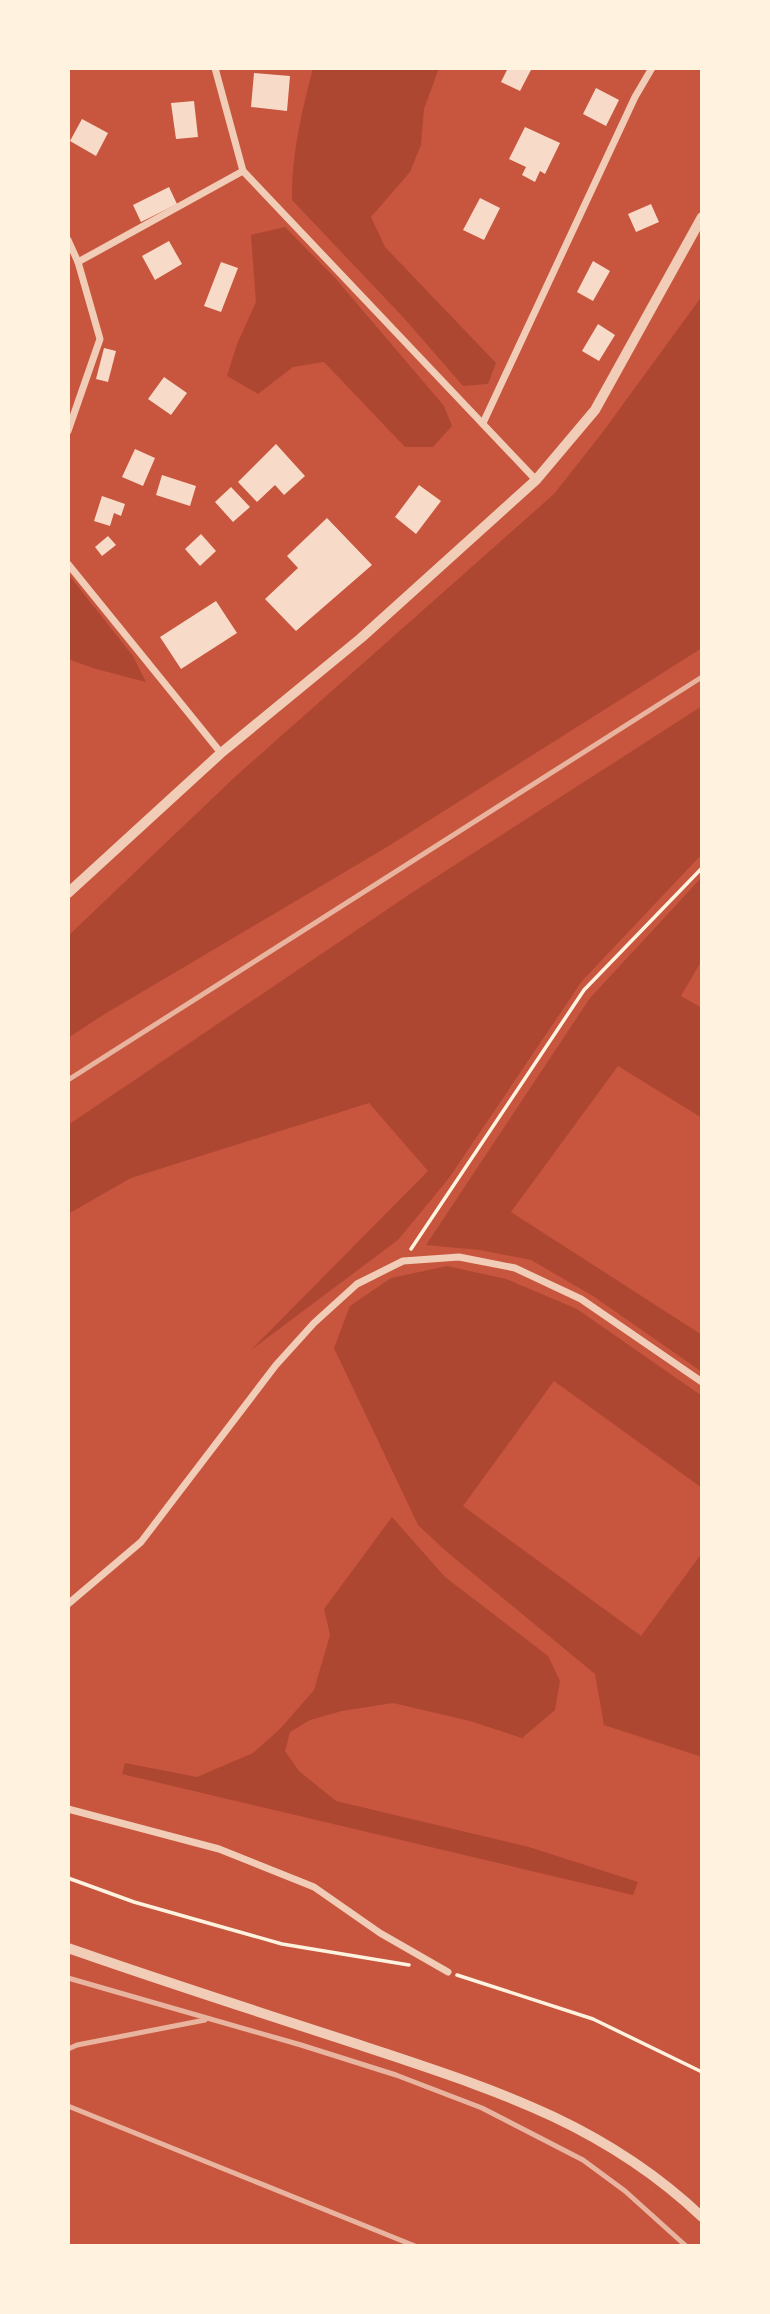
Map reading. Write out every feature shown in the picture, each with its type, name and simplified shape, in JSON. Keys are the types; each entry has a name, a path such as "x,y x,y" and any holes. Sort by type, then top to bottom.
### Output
{"street":[{"path":"215,68 243,171 536,480"},
{"path":"483,423 635,97 652,68"},
{"path":"78,262 243,171"},
{"path":"68,893 221,753 361,638 536,480 595,410 702,217"},
{"path":"68,240 78,262 100,340 68,431"},
{"path":"68,564 221,753"},
{"path":"68,1604 141,1542 276,1365 313,1323 357,1284 403,1261 458,1257 516,1268 581,1299 702,1382"},
{"path":"68,1809 219,1849 314,1886 380,1933 448,1972"},
{"path":"68,1948 478,2084 547,2112 582,2130 634,2163 702,2217"}],"path":[{"path":"403,1261 584,990 702,868"},
{"path":"68,1878 134,1902 282,1944 409,1965"},
{"path":"448,1972 593,2018 702,2072"}],"shaded area":[{"path":"313,68 439,68 424,109 421,145 410,172 371,217 385,247 496,363 488,384 463,386 403,317 292,200 295,150"},
{"path":"285,227 336,279 444,406 452,426 433,447 405,447 324,362 293,367 258,394 227,376 237,344 256,302 251,235"},
{"path":"702,296 702,648 387,847 68,1038 68,936 237,775 554,494"},
{"path":"68,574 133,656 146,682 68,659"},
{"path":"702,706 702,854 582,981 449,1178 398,1240 251,1350 428,1171 369,1103 131,1178 68,1214 68,1125 413,892"},
{"path":"702,877 702,960 681,996 702,1008 702,1118 618,1066 511,1212 702,1335 702,1372 593,1296 531,1260 480,1250 426,1245 590,998"},
{"path":"447,1266 506,1279 577,1309 702,1396 702,1488 554,1381 463,1506 641,1636 702,1553 702,1757 604,1725 595,1674 418,1525 334,1348 350,1306 391,1278"},
{"path":"392,1517 445,1577 548,1656 560,1681 555,1710 522,1738 470,1721 393,1703 342,1711 310,1720 290,1732 285,1751 299,1771 336,1801 529,1847 638,1882 633,1895 122,1774 125,1763 197,1777 253,1753 280,1729 314,1690 330,1635 324,1609"}],"building":[{"path":"508,68 532,68 520,91 501,82"},
{"path":"254,73 290,76 287,111 251,107"},
{"path":"596,88 619,100 606,126 583,114"},
{"path":"194,101 198,137 176,139 171,103"},
{"path":"82,119 108,133 96,156 70,141"},
{"path":"525,127 560,143 545,174 540,171 535,182 522,175 526,167 509,159"},
{"path":"169,187 177,204 141,222 133,205"},
{"path":"480,198 500,208 484,240 463,230"},
{"path":"651,204 659,222 636,232 628,214"},
{"path":"169,241 182,264 155,280 142,256"},
{"path":"593,261 610,271 593,301 577,292"},
{"path":"221,262 238,268 221,312 204,306"},
{"path":"598,324 615,335 599,361 582,351"},
{"path":"104,348 116,351 108,382 96,379"},
{"path":"164,377 187,393 171,415 148,399"},
{"path":"276,444 305,476 284,495 275,485 257,502 238,482"},
{"path":"135,449 155,458 143,486 122,477"},
{"path":"162,475 196,486 190,506 156,495"},
{"path":"419,485 441,501 416,534 395,517"},
{"path":"231,487 250,507 233,522 215,502"},
{"path":"102,496 125,504 121,516 114,513 110,526 94,521"},
{"path":"327,518 372,565 296,631 265,599 298,568 287,556"},
{"path":"201,534 216,551 200,566 185,549"},
{"path":"108,536 116,545 102,556 95,547"},
{"path":"216,601 237,633 181,669 160,637"}],"railway":[{"path":"68,1080 702,677"},
{"path":"68,1978 301,2045 396,2075 482,2108 583,2160 625,2191 686,2246"},
{"path":"68,2049 205,2020"},
{"path":"68,2106 415,2246"}]}
